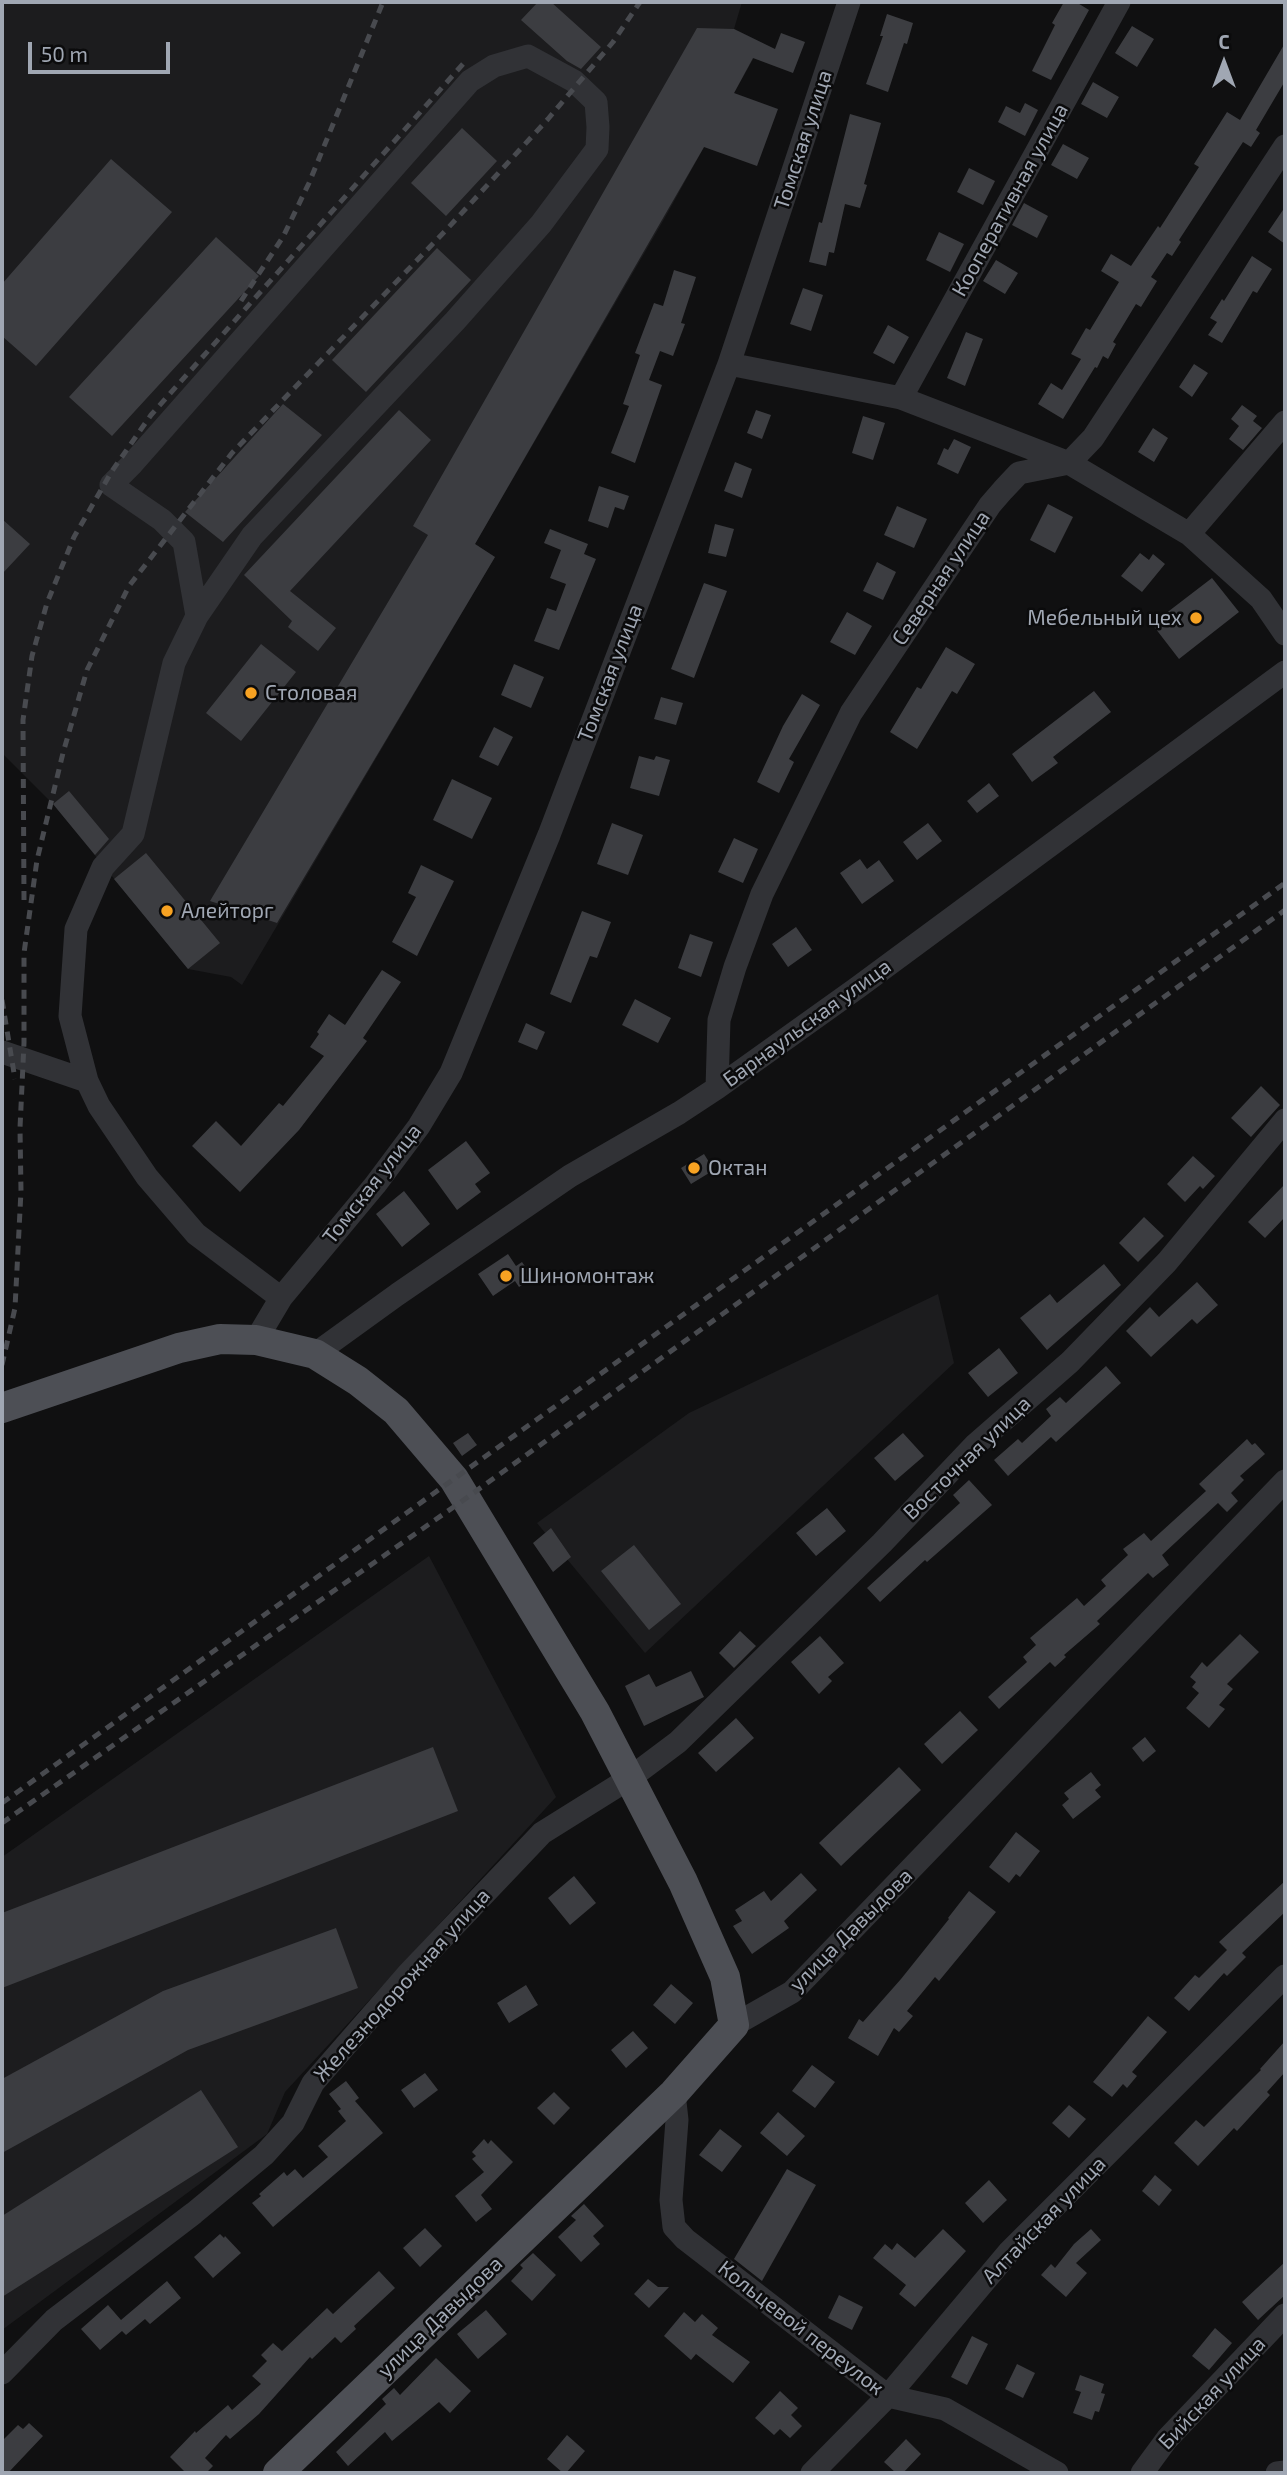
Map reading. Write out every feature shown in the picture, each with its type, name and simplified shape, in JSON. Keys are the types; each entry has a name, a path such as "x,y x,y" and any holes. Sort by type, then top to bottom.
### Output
{"main road":[{"path":"2,1408 178,1348 220,1339 256,1340 315,1354 358,1381 396,1411 454,1479 595,1712 683,1882 725,1977 734,2025"},
{"name":"улица Давыдова","path":"278,2473 674,2093 734,2025"}],"street":[{"name":"Томская улица","path":"256,1340 281,1298 375,1185 419,1126 451,1073 549,835 729,364 849,2"},
{"name":"Кооперативная улица","path":"901,398 1119,2"},
{"path":"197,616 184,542 162,520 111,485 470,81 494,66 528,56 574,81 596,102 597,149 541,224 427,351 252,536 197,616 174,663 133,834 103,867 76,929 70,1016 87,1081 99,1106 147,1177 196,1234 281,1298"},
{"path":"1069,463 1093,438 1285,146"},
{"path":"729,364 901,398 1069,463 1189,534 1261,599 1285,634"},
{"path":"1189,534 1285,422"},
{"name":"Северная улица","path":"716,1088 719,1020 762,894 851,713 990,505 1003,490 1019,473 1069,463"},
{"name":"Барнаульская улица","path":"315,1354 570,1176 679,1113 716,1088 857,988 1285,672"},
{"path":"2,1052 87,1081"},
{"name":"Восточная улица","path":"630,1778 678,1742 882,1543 975,1445 1070,1362 1167,1262 1285,1120"},
{"name":"улица Давыдова","path":"734,2025 793,1992 1284,1487"},
{"name":"Железнодорожная улица","path":"2,2373 54,2320 194,2213 264,2155 293,2123 313,2083 461,1916 542,1833 630,1778"},
{"name":"Алтайская улица","path":"813,2473 888,2396 1009,2252 1285,1976"},
{"name":"Кольцевой переулок","path":"674,2093 677,2120 671,2193 674,2227 685,2239 888,2396 945,2409 1057,2473"},
{"name":"Бийская улица","path":"1142,2473 1167,2438 1285,2315"},
{"path":"1277,2473 1285,2472"}],"shaded area":[{"path":"2,2 742,2 734,29 762,43 663,221 475,544 495,557 242,985 231,977 188,969 53,804 2,753"},
{"path":"938,1294 954,1363 645,1653 537,1523 689,1413"},
{"path":"429,1556 556,1797 285,2092 267,2134 2,2330 2,1857"}],"building":[{"path":"538,2 551,2 601,47 581,69 567,61 521,20"},
{"path":"1064,2 1076,2 1089,10 1051,80 1032,71"},
{"path":"887,14 913,23 888,92 866,84 883,36 880,36"},
{"path":"1132,26 1154,39 1137,67 1115,53"},
{"path":"697,28 734,29 775,49 781,33 805,42 793,73 753,58 734,93 778,109 757,166 704,147 475,544 495,557 277,923 210,901 428,535 413,526"},
{"path":"1285,43 1285,81 1256,130 1260,133 1251,147 1243,142 1179,240 1181,242 1172,256 1167,253 1151,277 1157,281 1141,307 1136,304 1113,342 1116,344 1108,359 1103,356 1063,419 1038,404 1051,383 1062,390 1081,359 1071,354 1086,328 1090,330 1119,282 1101,271 1111,254 1131,266 1158,226 1160,228 1199,167 1194,164 1227,112 1240,120"},
{"path":"1093,82 1119,97 1107,118 1081,104"},
{"path":"1025,103 1038,110 1025,136 998,122 1006,106 1020,113"},
{"path":"850,114 881,123 860,208 845,204 834,253 829,252 826,266 809,262 819,222 822,223"},
{"path":"462,128 497,161 446,216 411,183"},
{"path":"1063,144 1089,158 1077,179 1051,165"},
{"path":"111,159 172,212 36,366 2,336 2,284"},
{"path":"969,168 995,181 983,205 957,192"},
{"path":"1024,203 1048,216 1037,238 1012,225"},
{"path":"1285,207 1285,244 1268,232"},
{"path":"939,232 964,244 950,272 926,260"},
{"path":"216,237 259,276 112,436 69,397"},
{"path":"437,248 471,280 366,392 332,360"},
{"path":"1252,256 1272,269 1257,293 1253,291 1222,343 1208,335 1217,322 1210,318"},
{"path":"996,260 1018,273 1005,294 983,281"},
{"path":"674,270 696,277 681,323 685,324 673,356 660,351 649,380 662,385 635,463 611,453 629,406 623,404 640,355 635,353 654,303 663,306"},
{"path":"803,288 823,295 811,331 790,324"},
{"path":"888,325 909,337 894,364 873,353"},
{"path":"966,332 983,339 965,386 947,378"},
{"path":"1194,364 1208,373 1192,397 1179,387"},
{"path":"283,404 322,435 223,542 185,512"},
{"path":"1242,405 1257,416 1253,421 1262,428 1243,450 1229,439 1239,426 1231,419"},
{"path":"399,410 431,440 290,591 336,628 318,651 288,627 292,621 244,575"},
{"path":"756,410 771,415 762,439 747,433"},
{"path":"863,416 885,423 873,460 852,453"},
{"path":"1153,428 1168,438 1154,462 1138,452"},
{"path":"954,439 971,447 958,474 937,464 944,448 948,450"},
{"path":"735,462 752,469 742,498 724,491"},
{"path":"599,486 629,496 624,510 615,507 608,528 588,521"},
{"path":"1048,504 1073,517 1055,553 1030,540"},
{"path":"897,506 927,519 914,548 884,535"},
{"path":"2,519 30,544 2,574"},
{"path":"715,524 734,529 726,557 708,553"},
{"path":"550,529 588,544 584,554 596,559 559,650 534,641 547,608 556,611 566,584 550,578 561,550 544,543"},
{"path":"1140,553 1149,560 1153,554 1165,564 1142,592 1121,576"},
{"path":"877,562 896,572 883,600 863,591"},
{"name":"Мебельный цех","path":"1212,578 1239,612 1179,659 1152,624"},
{"path":"704,583 727,591 694,678 671,669"},
{"path":"847,612 872,626 855,655 830,642"},
{"name":"Столовая","path":"261,644 296,672 241,741 206,713"},
{"path":"946,647 975,664 957,694 952,691 917,749 890,732 917,687 921,689"},
{"path":"514,664 544,677 531,708 501,695"},
{"path":"1094,691 1111,712 1053,757 1058,763 1032,782 1012,754"},
{"path":"802,694 820,705 789,759 794,762 779,793 757,782 783,726"},
{"path":"661,697 683,703 676,725 654,719"},
{"path":"494,727 513,737 498,766 479,757"},
{"path":"639,756 654,760 656,756 670,760 659,796 630,788"},
{"path":"452,779 492,798 472,839 433,820"},
{"path":"989,783 999,796 977,813 967,801"},
{"path":"69,791 109,839 95,855 53,804"},
{"path":"612,823 643,835 628,875 597,864"},
{"path":"928,823 942,841 917,860 903,842"},
{"path":"734,838 758,849 743,883 718,872"},
{"name":"Алейторг","path":"146,853 220,943 188,969 114,879"},
{"path":"860,859 867,869 879,860 894,881 862,904 840,873"},
{"path":"421,865 454,881 417,956 392,942 416,897 408,893"},
{"path":"582,911 611,922 597,958 590,956 571,1003 550,994"},
{"path":"796,927 812,950 788,967 772,944"},
{"path":"690,934 713,942 701,977 678,968"},
{"path":"382,970 401,982 363,1038 367,1041 299,1130 240,1192 192,1146 216,1121 241,1146 279,1103 283,1106 324,1056 310,1047 329,1014 345,1025"},
{"path":"635,999 671,1018 658,1043 622,1025"},
{"path":"526,1023 545,1032 537,1050 518,1042"},
{"path":"1261,1086 1280,1105 1251,1137 1231,1118"},
{"path":"466,1141 490,1173 475,1184 481,1192 457,1210 428,1170"},
{"path":"704,1154 714,1170 691,1184 681,1168"},
{"path":"1193,1156 1215,1176 1203,1189 1200,1186 1185,1202 1167,1184"},
{"path":"1285,1184 1285,1217 1265,1238 1248,1222"},
{"path":"404,1191 430,1224 402,1247 376,1214"},
{"path":"1144,1217 1164,1236 1138,1262 1119,1243"},
{"name":"Шиномонтаж","path":"508,1254 516,1266 522,1262 533,1278 519,1287 515,1281 493,1296 478,1274"},
{"path":"1104,1264 1121,1285 1047,1350 1020,1318 1050,1294 1057,1303"},
{"path":"1197,1282 1218,1305 1197,1324 1192,1319 1151,1357 1126,1331 1150,1307 1159,1317"},
{"path":"999,1348 1018,1373 988,1397 968,1373"},
{"path":"1106,1366 1121,1383 1056,1442 1051,1437 1008,1476 994,1460 1018,1439 1022,1443 1051,1416 1046,1409 1060,1397 1066,1403"},
{"path":"468,1433 477,1445 462,1456 453,1443"},
{"path":"903,1433 924,1456 895,1481 874,1458"},
{"path":"1247,1439 1265,1454 1240,1476 1244,1480 1231,1493 1238,1501 1227,1512 1218,1503 1162,1555 1169,1565 1153,1578 1148,1573 1097,1621 1100,1624 1064,1655 1066,1657 1055,1667 1050,1662 999,1709 988,1697 1027,1662 1023,1657 1036,1645 1030,1638 1077,1598 1084,1606 1106,1586 1101,1580 1128,1555 1123,1549 1144,1533 1151,1541 1206,1491 1199,1484"},
{"path":"969,1480 992,1505 927,1562 925,1560 880,1602 867,1588 960,1503 953,1495"},
{"path":"827,1508 846,1531 816,1556 796,1533"},
{"path":"551,1528 571,1557 553,1572 533,1543"},
{"path":"634,1545 681,1604 649,1630 601,1571"},
{"path":"740,1631 756,1646 734,1668 719,1653"},
{"path":"1240,1634 1259,1652 1227,1684 1233,1689 1219,1705 1225,1709 1209,1728 1186,1708 1199,1693 1192,1687 1196,1682 1190,1677 1202,1662 1207,1667"},
{"path":"820,1636 844,1663 828,1677 832,1681 819,1694 791,1662"},
{"path":"691,1671 704,1697 644,1726 625,1686 649,1674 656,1687"},
{"path":"960,1711 978,1730 942,1764 924,1744"},
{"path":"736,1718 754,1738 716,1772 698,1753"},
{"path":"1145,1737 1156,1751 1143,1762 1132,1748"},
{"path":"433,1747 458,1811 2,1988 2,1913"},
{"path":"899,1767 921,1790 841,1866 819,1843"},
{"path":"1091,1772 1101,1785 1095,1790 1101,1797 1073,1819 1062,1805 1069,1799 1064,1793"},
{"path":"1016,1832 1040,1851 1020,1877 1016,1874 1009,1883 989,1867"},
{"path":"801,1873 817,1890 784,1921 789,1928 752,1954 733,1926 742,1921 735,1910 764,1891 771,1901"},
{"path":"574,1876 596,1903 570,1925 548,1898"},
{"path":"1285,1881 1285,1912 1242,1953 1246,1957 1227,1976 1224,1973 1189,2011 1174,1998 1195,1975 1199,1978 1227,1950 1219,1942"},
{"path":"969,1891 996,1912 939,1981 935,1977 907,2011 913,2016 899,2032 894,2028 878,2056 848,2038 859,2019 863,2022 901,1979"},
{"path":"336,1928 358,1988 188,2050 2,2153 2,2079 163,1991"},
{"path":"671,1984 693,2003 675,2024 653,2005"},
{"path":"526,1985 538,2005 509,2023 497,2003"},
{"path":"1148,2016 1167,2032 1132,2072 1137,2076 1127,2088 1123,2084 1112,2097 1093,2082"},
{"path":"633,2031 648,2048 626,2068 611,2050"},
{"path":"1285,2041 1285,2072 1267,2092 1270,2095 1237,2131 1234,2128 1198,2166 1174,2143 1196,2120 1204,2127 1261,2070"},
{"path":"812,2065 835,2082 815,2108 792,2091"},
{"path":"425,2073 438,2090 414,2108 401,2090"},
{"path":"346,2081 359,2098 355,2101 383,2133 273,2227 252,2203 284,2172 287,2176 295,2169 303,2178 328,2157 318,2146 346,2121 338,2111 341,2109 329,2094"},
{"path":"201,2090 238,2147 2,2297 2,2216"},
{"path":"554,2092 570,2108 554,2125 537,2108"},
{"path":"1069,2105 1086,2119 1069,2138 1052,2123"},
{"path":"778,2112 805,2136 787,2156 760,2133"},
{"path":"720,2129 742,2146 722,2172 699,2155"},
{"path":"484,2139 488,2144 491,2140 513,2162 481,2195 492,2209 476,2222 455,2196 484,2172 472,2159 476,2156 472,2152"},
{"path":"787,2169 816,2185 762,2281 734,2259"},
{"path":"1155,2175 1172,2190 1159,2206 1142,2191"},
{"path":"989,2180 1007,2200 983,2223 965,2203"},
{"path":"584,2204 604,2226 593,2236 600,2244 581,2262 558,2237 576,2220 571,2216"},
{"path":"425,2228 442,2246 420,2267 403,2248"},
{"path":"943,2229 966,2251 915,2307 899,2294 906,2285 873,2258 885,2244 892,2250 897,2243 915,2258"},
{"path":"1091,2229 1101,2240 1076,2263 1087,2273 1066,2297 1041,2275 1051,2264 1055,2268 1074,2244"},
{"path":"220,2234 241,2253 213,2278 194,2257"},
{"path":"533,2253 556,2275 532,2301 511,2281 523,2268 520,2265"},
{"path":"1285,2262 1285,2295 1258,2320 1242,2302"},
{"path":"379,2271 395,2288 354,2326 356,2329 341,2343 335,2337 312,2359 310,2357 259,2414 230,2439 226,2435 205,2458 213,2466 206,2473 186,2473 170,2457 195,2431 196,2433 228,2405 232,2410 261,2384 252,2376 267,2361 261,2355 273,2343 282,2351 327,2308 333,2314"},
{"path":"648,2279 658,2287 669,2287 649,2308 634,2294"},
{"path":"167,2281 181,2298 150,2324 145,2319 126,2335 122,2331 100,2350 81,2329 108,2305 121,2320"},
{"path":"839,2295 863,2307 852,2330 828,2318"},
{"path":"486,2310 507,2334 478,2359 457,2334"},
{"path":"684,2312 695,2322 702,2314 718,2328 712,2335 750,2362 733,2383 696,2354 691,2360 664,2336"},
{"path":"1215,2328 1232,2343 1209,2370 1192,2356"},
{"path":"972,2336 988,2344 967,2385 951,2377"},
{"path":"436,2358 471,2391 450,2413 439,2402 392,2441 385,2432 348,2466 336,2452 386,2404 382,2399 394,2388 400,2395"},
{"path":"1017,2364 1035,2373 1023,2398 1005,2389"},
{"path":"1080,2375 1104,2384 1101,2393 1105,2394 1099,2412 1095,2411 1092,2420 1073,2413 1081,2392 1075,2390"},
{"path":"780,2391 798,2408 791,2415 802,2426 790,2438 780,2429 774,2435 755,2418"},
{"path":"29,2423 43,2436 8,2473 2,2473 2,2441 18,2425 23,2429"},
{"path":"567,2435 585,2451 566,2473 563,2473 547,2459"},
{"path":"906,2439 921,2454 903,2473 896,2473 884,2462"}],"railway":[{"path":"241,301 283,237 309,183 383,2"},
{"path":"2,1365 15,1308 21,1191 24,953 37,860 87,670 129,586 232,453 448,228 548,119 613,42 640,2"},
{"path":"24,900 23,720 32,656 47,603 74,537 112,471 151,415 463,64"},
{"path":"2,1803 1285,883"},
{"path":"2,1823 465,1499 1285,910"},
{"path":"2,1000 15,1079"}],"place":[{"name":"Мебельный цех","path":"1196,618"},
{"name":"Столовая","path":"251,693"},
{"name":"Алейторг","path":"167,911"},
{"name":"Октан","path":"694,1168"},
{"name":"Шиномонтаж","path":"506,1276"}]}
